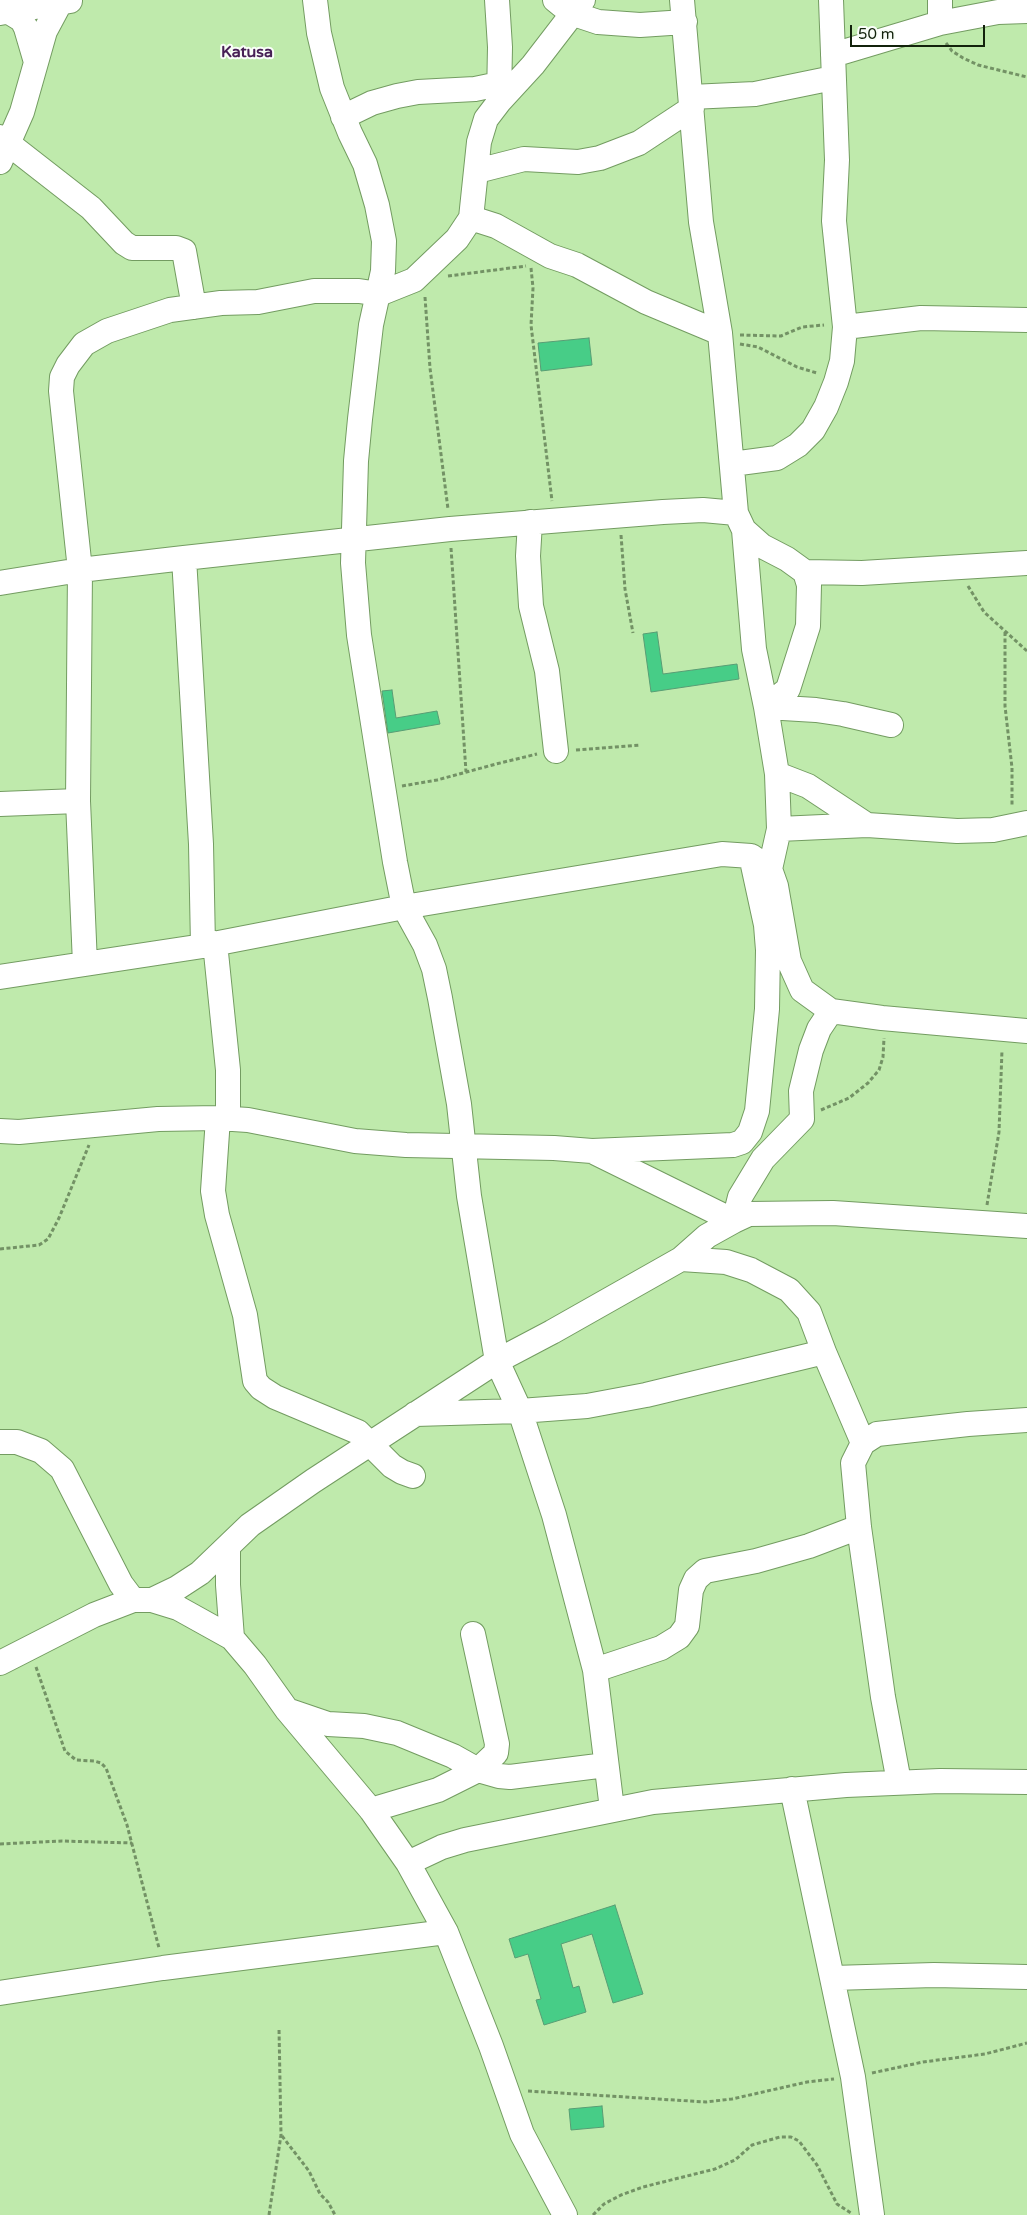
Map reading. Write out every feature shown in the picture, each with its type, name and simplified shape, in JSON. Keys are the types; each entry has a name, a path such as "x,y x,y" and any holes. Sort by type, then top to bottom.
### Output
{"street":[{"path":"315,0 326,63 343,117 365,164 382,226 385,255 379,294 371,325 364,373 356,460 354,539 354,593 359,636 384,789 404,908 425,945 434,969 459,1104 469,1196 497,1361 520,1411 556,1525 595,1670 612,1810"},
{"path":"497,0 500,47 499,93"},
{"path":"732,464 777,458 798,445 814,430 836,382 842,361 845,328 834,221 837,160 831,0"},
{"path":"5,8 67,2"},
{"path":"67,2 45,31 22,112 2,147 90,208 124,243 132,248 176,248 184,251 194,307"},
{"path":"0,1131 38,1130 158,1119 223,1118 248,1120 355,1141 406,1145 592,1151 733,1145 742,1142 750,1132 757,1111 767,1009 768,957 760,863 779,829 777,774 754,649 732,464 721,338 701,222 684,11 620,25 598,22 570,4 533,65 499,93 486,119 479,142 471,218 457,239 419,279 379,294 359,291 314,291 258,302 170,310 107,331 84,344 68,365 62,377 61,391 80,570 78,801 85,964"},
{"path":"477,171 524,159 578,162 600,158 640,143 691,102 755,94 833,66 940,12 996,6 1027,11"},
{"path":"5,8 22,20 36,62"},
{"path":"343,117 372,103 418,92 475,90 499,93"},
{"path":"471,218 511,233 550,256 577,265 646,302 721,338"},
{"path":"845,328 921,318 1027,320"},
{"path":"0,583 80,570 450,529 703,510 740,521 762,546 787,559 805,572 862,573 1027,563"},
{"path":"530,522 528,556 531,606 547,671 556,752"},
{"path":"184,558 200,835 209,945 228,1070 213,1192 217,1215 245,1315 255,1381 275,1398 358,1432 392,1466 413,1476"},
{"path":"766,707 788,690 802,648 808,626 809,585 805,572"},
{"path":"766,707 843,714 890,725"},
{"path":"777,774 808,786 867,825"},
{"path":"0,804 78,801"},
{"path":"779,829 867,825 956,831 1018,825"},
{"path":"0,977 209,945 404,908 722,854 760,863 776,886 789,960 802,990 831,1011 882,1018 1027,1031"},
{"path":"734,1221 740,1197 763,1159 802,1119 801,1091 811,1050 819,1029 831,1011"},
{"path":"592,1151 734,1221"},
{"path":"0,1662 94,1615 177,1588 200,1572 250,1525 369,1444 497,1361 680,1259 707,1236 749,1214 833,1213 1027,1226"},
{"path":"680,1259 726,1262 751,1270 789,1290 809,1312 863,1443"},
{"path":"415,1414 520,1411 587,1406 824,1352"},
{"path":"899,1782 883,1696 859,1527 853,1463 863,1443 877,1434 903,1430 1027,1420"},
{"path":"0,1442 17,1442 42,1451 62,1469 121,1584 142,1600 178,1608 232,1638 255,1665 287,1710 371,1810 408,1864 446,1932 522,2134 565,2215"},
{"path":"595,1670 661,1648 679,1637 687,1626 691,1590 696,1579 705,1571 756,1561 809,1546 859,1527"},
{"path":"228,1547 228,1585 232,1638"},
{"path":"371,1810 438,1790 478,1770 496,1753 497,1744 474,1634"},
{"path":"287,1710 328,1724 364,1726 397,1733 453,1756 478,1770 510,1778 606,1765"},
{"path":"408,1864 442,1847 465,1840 653,1802 792,1789 899,1782 1027,1782"},
{"path":"792,1789 854,2077 872,2215"},
{"path":"0,1993 163,1968 446,1932"},
{"path":"834,1978 887,1975 1027,1977"},
{"path":"840,2010 856,1992 887,1975"}],"path":[{"path":"940,12 944,41 952,51 978,65 1027,76"},
{"path":"511,233 530,265 533,276 532,334 555,520"},
{"path":"466,772 450,529 419,279 530,265"},
{"path":"721,338 781,336 809,326 845,328"},
{"path":"721,338 758,347 787,363 820,374 836,382"},
{"path":"619,515 625,589 633,633"},
{"path":"955,567 984,612 1027,651"},
{"path":"1005,632 1005,706 1018,825"},
{"path":"384,789 437,780 522,757 556,752 640,745"},
{"path":"802,1119 849,1098 868,1083 879,1070 884,1047 882,1018"},
{"path":"984,1223 999,1132 1004,1029"},
{"path":"0,1249 39,1245 48,1239 75,1180 96,1124"},
{"path":"30,1648 65,1751 70,1758 94,1761 101,1763 106,1768 128,1825 156,1932 163,1968"},
{"path":"0,1844 62,1841 132,1843"},
{"path":"270,2215 281,2135 279,2028"},
{"path":"507,2090 706,2102 732,2099 806,2082 854,2077 923,2062 984,2054 1027,2043"},
{"path":"281,2135 309,2171 320,2194 328,2202 334,2215"},
{"path":"593,2215 604,2204 621,2195 643,2187 715,2169 735,2160 752,2145 780,2137 799,2141 817,2165 837,2204 854,2215"}],"building":[{"path":"589,338 592,365 541,371 538,343"},
{"path":"657,632 663,674 737,664 739,679 651,692 643,634"},
{"path":"392,690 396,718 437,711 440,724 388,733 382,691"},
{"path":"615,1905 643,1994 613,2003 592,1934 561,1944 573,1988 579,1986 586,2012 544,2025 536,2000 541,1999 528,1954 515,1958 509,1939"},
{"path":"602,2106 604,2127 571,2130 569,2109"}],"district":[{"name":"Katusa","path":"247,53"}]}
